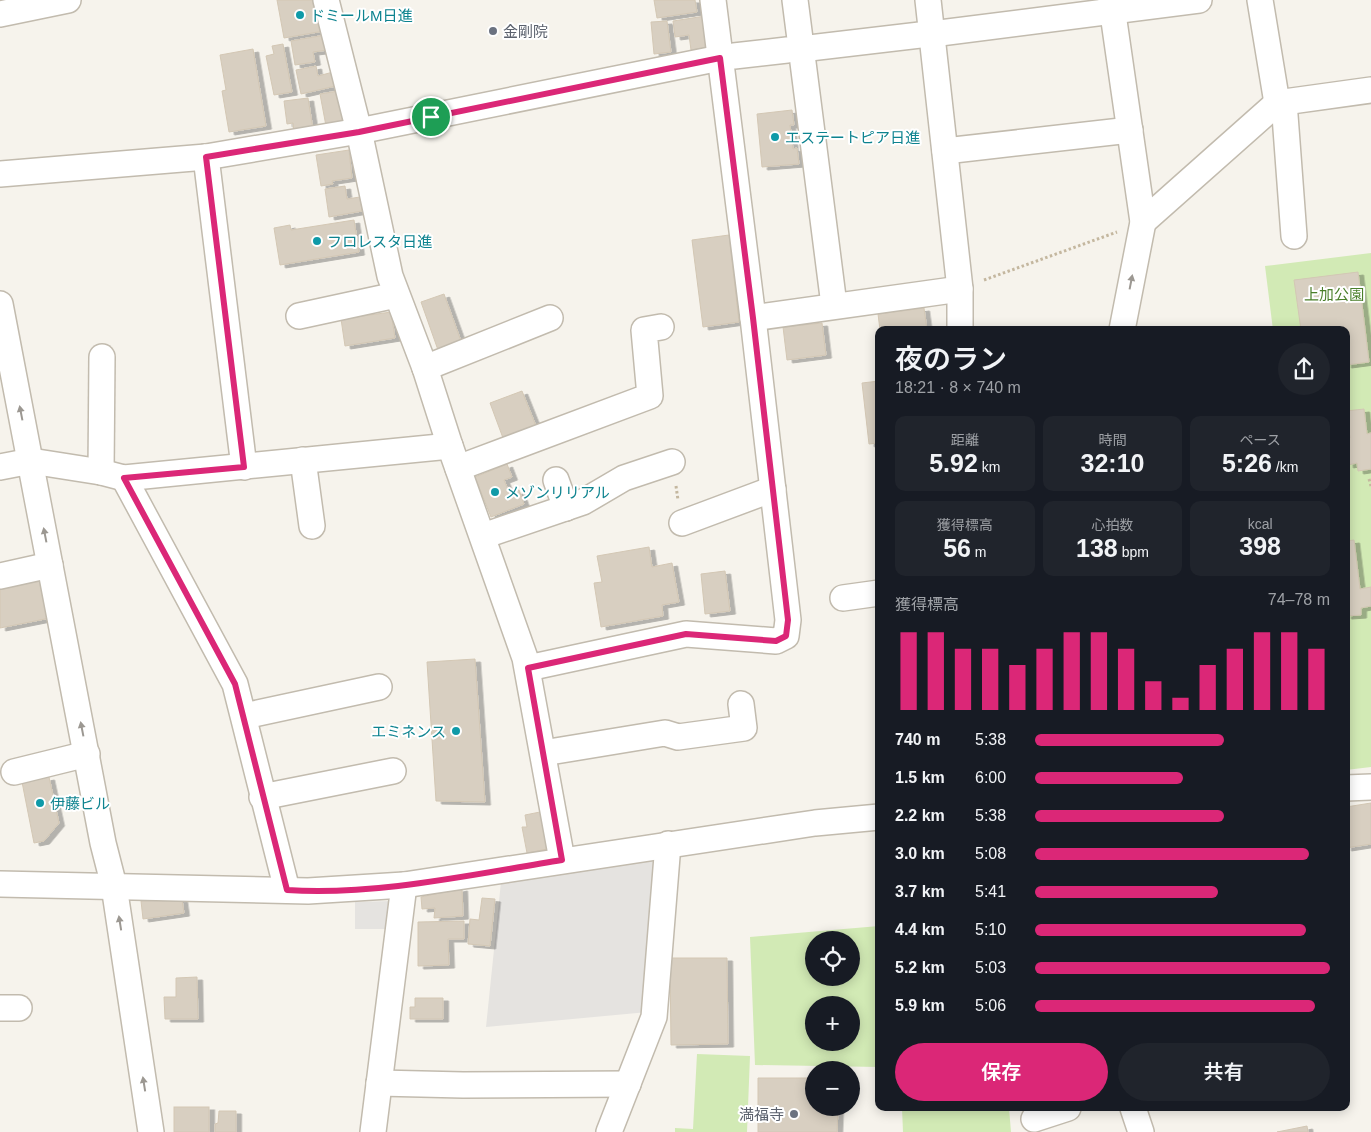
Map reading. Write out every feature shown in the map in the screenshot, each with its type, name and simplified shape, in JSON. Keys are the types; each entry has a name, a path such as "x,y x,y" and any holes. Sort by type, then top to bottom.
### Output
{"street":[{"path":"0,14 68,0"},
{"path":"326,0 359,132 390,276 425,368 528,668 562,860"},
{"path":"528,668 686,634 776,641 786,636 788,620 753,318 727,57 713,0"},
{"path":"795,0 794,50 834,305"},
{"path":"928,0 926,35 945,151 960,289 960,326"},
{"path":"0,174 206,157 359,132 727,57 926,35 1112,5 1199,0"},
{"path":"1260,0 1280,102 1294,236"},
{"path":"1112,5 1143,222 1123,326"},
{"path":"1143,222 1280,102 1371,90"},
{"path":"945,151 1130,130"},
{"path":"206,157 244,467"},
{"path":"753,318 834,305 960,289"},
{"path":"298,316 396,295"},
{"path":"0,304 103,843 114,886 151,1132"},
{"path":"425,368 550,318"},
{"path":"0,467 30,461 113,475 244,467 303,460 454,457 650,396 644,330 661,327"},
{"path":"102,357 113,475 235,684 287,890"},
{"path":"303,460 312,526"},
{"path":"482,536 583,502 624,478 672,462"},
{"path":"556,480 566,508"},
{"path":"682,523 773,489"},
{"path":"0,576 50,565"},
{"path":"843,598 875,593"},
{"path":"244,716 379,687"},
{"path":"543,753 665,733 678,737 744,728 741,704"},
{"path":"14,772 87,754"},
{"path":"262,797 393,771"},
{"path":"1350,788 1371,787"},
{"path":"0,884 308,891 404,885 668,844 815,823 875,817"},
{"path":"609,1132 654,1017 668,844"},
{"path":"373,1132 404,885"},
{"path":"379,1083 463,1085 628,1084"},
{"path":"1034,1119 1059,1111"},
{"path":"1134,1111 1141,1132"}],"path":[{"path":"960,289 1143,222"},
{"path":"672,462 682,523"},
{"path":"1370,479 1371,486"}],"green space":[{"name":"上加公園","path":"1371,253 1371,767 1350,770 1350,326 1272,326 1265,266"},
{"path":"875,926 875,1067 860,1067 860,1061 805,1061 805,1066 755,1065 750,937 805,932 805,986 860,986 860,931 820,931"},
{"path":"697,1054 750,1056 747,1132 675,1132 675,1128 693,1129"},
{"path":"902,1111 1009,1111 1011,1132 903,1132"}],"shaded area":[{"path":"659,853 648,1012 486,1027 501,882"},
{"path":"392,901 392,929 355,929 355,902"}],"building":[{"name":"ドミールM日進","path":"277,0 318,0 324,31 284,38"},
{"path":"654,0 695,0 697,12 657,18"},
{"path":"705,16 710,47 691,50 689,35 675,37 673,21"},
{"path":"667,21 671,52 654,54 651,22"},
{"path":"325,35 328,50 313,52 315,62 295,65 291,41"},
{"path":"283,44 292,92 274,95 266,56 274,54 272,46"},
{"path":"253,49 266,126 229,132 222,91 226,90 220,55"},
{"path":"316,66 318,76 333,72 336,86 301,94 296,70"},
{"path":"338,91 344,122 326,126 320,94"},
{"path":"308,98 313,129 294,132 293,123 287,124 284,101"},
{"name":"エステートピア日進","path":"792,110 794,125 790,125 793,149 797,148 799,164 762,167 757,114"},
{"path":"349,150 352,178 332,181 333,184 321,186 316,155"},
{"path":"345,186 347,199 360,197 362,211 329,217 325,189"},
{"name":"フロレスタ日進","path":"354,220 359,252 280,265 274,228 290,225 291,230"},
{"path":"729,235 739,322 703,327 692,240"},
{"path":"1358,272 1369,362 1350,364 1350,326 1300,326 1294,280"},
{"path":"444,294 461,341 438,350 421,302"},
{"path":"924,308 926,326 880,326 878,314"},
{"path":"391,312 395,338 345,346 341,319"},
{"path":"822,323 826,355 787,360 783,327"},
{"path":"875,381 875,443 869,444 862,383"},
{"path":"522,391 536,426 503,438 490,403"},
{"path":"1364,409 1367,434 1371,433 1371,469 1358,471 1357,463 1350,465 1350,411"},
{"name":"メゾンリリアル","path":"507,464 512,477 504,480 510,494 519,490 524,504 491,517 475,477"},
{"path":"1350,540 1354,540 1360,589 1371,587 1371,606 1361,608 1361,615 1350,616"},
{"path":"649,547 652,567 672,563 679,602 662,605 663,616 601,627 594,583 602,582 597,556"},
{"path":"46,571 55,617 0,628 0,580"},
{"path":"725,571 730,611 705,614 701,574"},
{"name":"エミネンス","path":"475,659 485,802 436,801 427,662"},
{"name":"伊藤ビル","path":"49,777 59,823 44,841 34,843 22,782"},
{"path":"1371,803 1371,844 1350,847 1350,806"},
{"path":"545,811 552,848 527,853 522,827 527,827 525,815"},
{"path":"462,888 463,916 434,918 435,908 422,909 421,897"},
{"path":"482,898 495,899 490,946 468,944 470,919 479,920"},
{"path":"182,899 184,913 143,919 141,901"},
{"path":"464,921 464,939 448,939 449,965 418,966 418,922"},
{"path":"670,958 727,958 728,1044 671,1045"},
{"path":"197,977 198,1019 165,1019 164,997 176,997 176,978"},
{"path":"415,998 443,998 443,1019 410,1019 410,1007 415,1007"},
{"path":"758,1078 805,1078 805,1116 838,1116 837,1132 758,1132"},
{"path":"174,1107 209,1107 209,1132 174,1132"},
{"path":"219,1111 236,1111 236,1132 215,1132"},
{"path":"1307,1126 1308,1132 1277,1132"}],"place":[{"name":"ドミールM日進","path":"300,15"},
{"name":"金剛院","path":"493,31"},
{"name":"エステートピア日進","path":"775,137"},
{"name":"フロレスタ日進","path":"317,241"},
{"name":"メゾンリリアル","path":"495,492"},
{"name":"エミネンス","path":"456,731"},
{"name":"伊藤ビル","path":"40,803"},
{"name":"満福寺","path":"794,1114"}],"route":[{"path":"720,58 753,318 788,620 786,636 776,641 686,634 528,668 562,860 404,885 308,891 287,890 235,684 124,478 244,467 206,157 359,132 431,117 720,58"}]}
